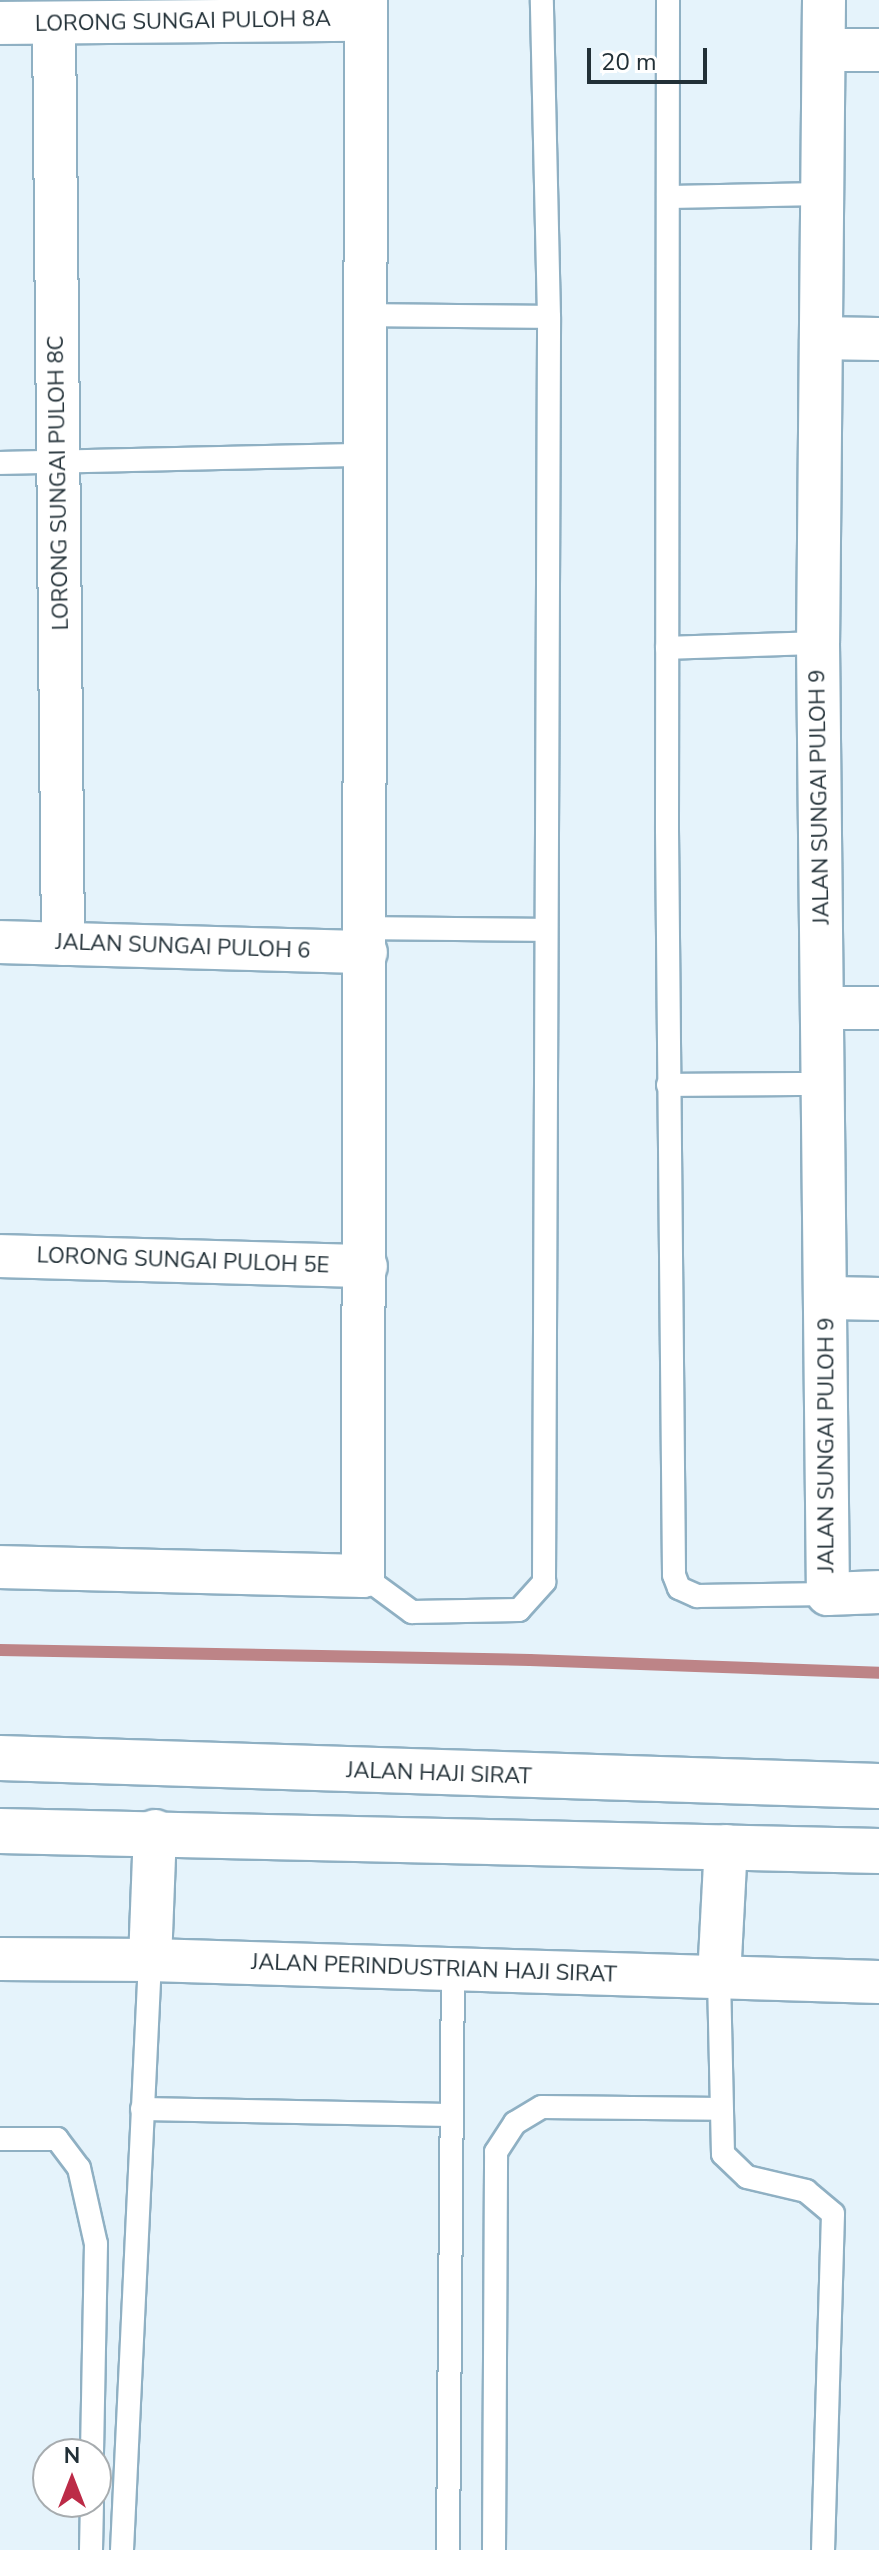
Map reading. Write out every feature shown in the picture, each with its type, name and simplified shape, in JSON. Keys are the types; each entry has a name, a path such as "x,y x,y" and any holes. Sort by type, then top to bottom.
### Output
{"main road":[{"name":"JALAN HAJI SIRAT","path":"0,1758 879,1786"},
{"path":"0,1831 155,1831 879,1851"}],"street":[{"name":"JALAN SUNGAI PULOH 9","path":"824,0 818,643 828,1594"},
{"path":"0,1567 363,1576 366,1266 366,10"},
{"name":"LORONG SUNGAI PULOH 8A","path":"0,23 366,10"},
{"name":"LORONG SUNGAI PULOH 8C","path":"54,23 63,944"},
{"path":"824,50 879,50"},
{"path":"821,338 879,339"},
{"name":"JALAN SUNGAI PULOH 6","path":"0,942 366,940"},
{"path":"824,1008 879,1008"},
{"name":"LORONG SUNGAI PULOH 5E","path":"0,1256 366,1266"},
{"path":"826,1298 879,1299"},
{"path":"828,1594 879,1592"},
{"path":"150,1960 155,1831"},
{"path":"719,1978 726,1846"},
{"name":"JALAN PERINDUSTRIAN HAJI SIRAT","path":"0,1959 150,1960 879,1982"}],"lane":[{"path":"363,1576 412,1612 519,1610 544,1582 544,930 549,317 542,0"},
{"path":"668,0 668,1085 674,1575 679,1588 697,1596 828,1594"},
{"path":"668,197 822,194"},
{"path":"366,315 549,317"},
{"path":"0,463 366,455"},
{"path":"667,648 818,643"},
{"path":"366,940 544,930"},
{"path":"668,1085 823,1084"},
{"path":"122,2550 150,1960"},
{"path":"448,2550 453,1970"},
{"path":"719,1978 723,2154 747,2177 806,2191 833,2214 823,2550"},
{"path":"494,2550 496,2152 515,2123 542,2107 721,2109"},
{"path":"142,2109 451,2115"},
{"path":"0,2139 57,2139 79,2168 96,2244 92,2438"},
{"path":"91,2550 92,2518"}],"waterway":[{"path":"0,1650 530,1660 879,1673"}]}
